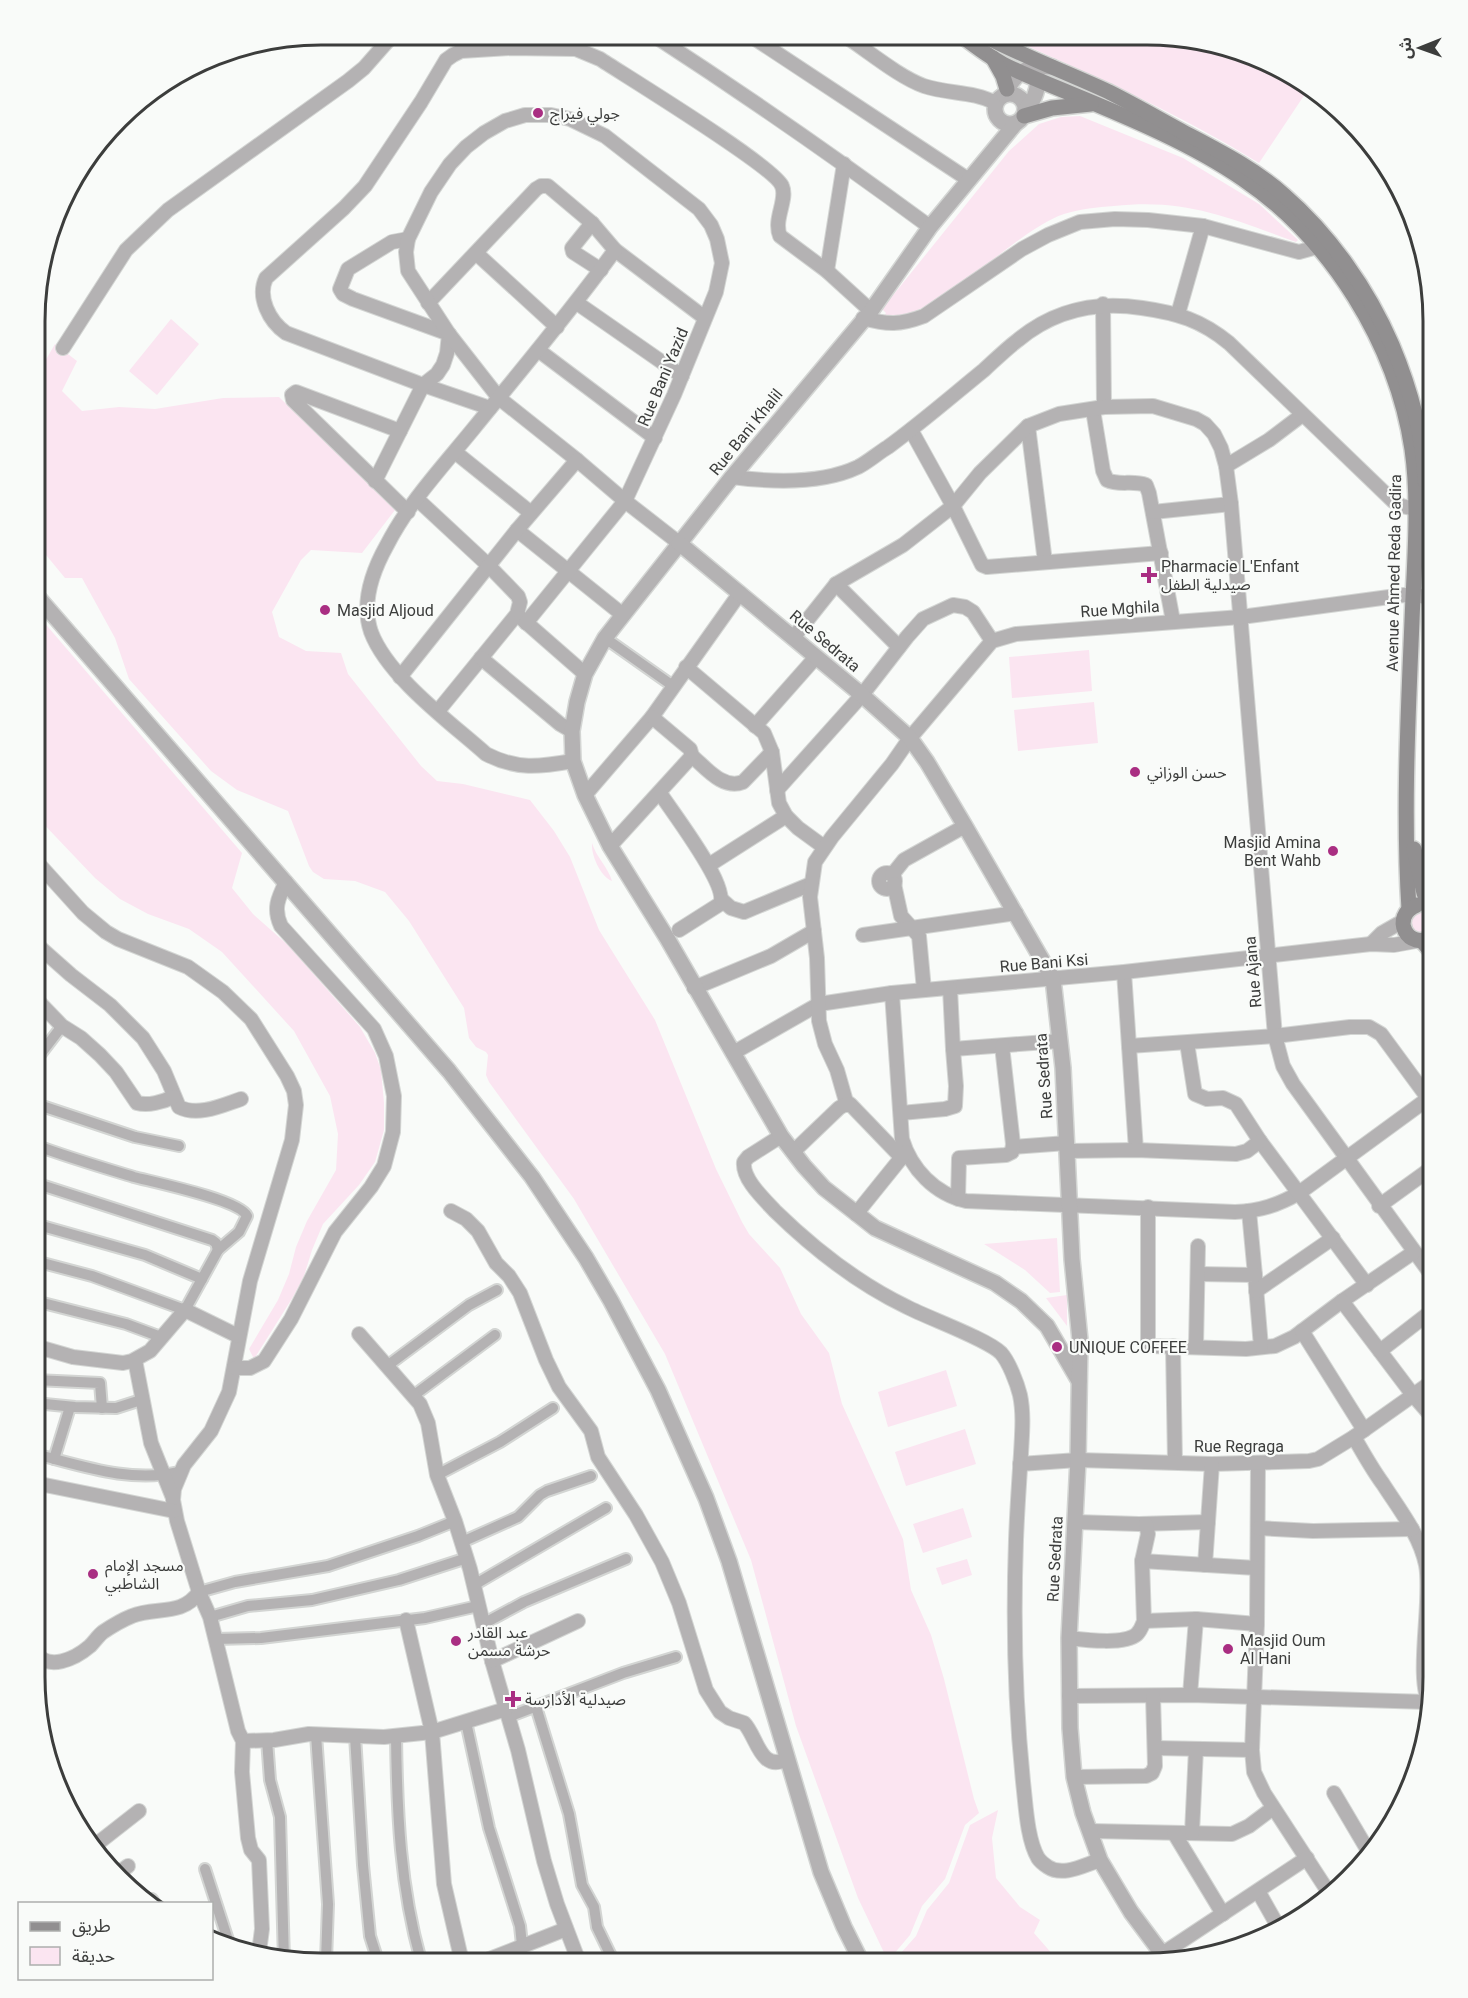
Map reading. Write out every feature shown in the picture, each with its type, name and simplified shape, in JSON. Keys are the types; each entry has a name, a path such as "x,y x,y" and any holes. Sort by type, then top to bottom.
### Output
{"main road":[{"name":"Avenue Ahmed Reda Gadira","path":"975,45 1020,72 1033,67 1052,67 1125,100 1232,158 1283,195 1328,242 1377,313 1399,362 1415,412 1423,468"},
{"name":"Avenue Ahmed Reda Gadira","path":"999,45 1095,104 1201,154 1242,178 1281,209 1317,247 1358,305 1393,381 1404,412 1412,450 1423,596 1413,843 1423,889"},
{"path":"993,58 1003,76 1001,101"},
{"path":"1022,117 1040,110 1066,105 1095,104"},
{"name":"Avenue Ahmed Reda Gadira","path":"1406,915 1405,806 1423,596"},
{"path":"1423,906 1420,905 1406,915 1406,933 1423,939"}],"street":[{"path":"63,348 126,250 146,229 168,210 348,81 364,68 384,45"},
{"path":"668,45 844,164 930,227"},
{"path":"765,45 969,180"},
{"path":"859,45 913,81 937,89 1001,101"},
{"path":"495,403 423,385 286,333 274,321 263,301 262,286 266,278 344,208 365,186 446,60 461,51 510,48 576,49 600,59 745,154 781,183 783,192 778,223 780,236 826,271 867,314 885,324 907,323 924,316 1022,249 1080,222 1148,219 1203,226 1299,252 1317,247"},
{"name":"Rue Bani Khalil","path":"1033,67 1035,96 1022,117 930,227 867,314 732,477 605,638 585,674 577,702 572,731 573,761 585,795 610,846 667,938 781,1136 793,1152 824,1188 875,1228 994,1283 1021,1301 1047,1326 1079,1381"},
{"path":"997,147 1001,101 1020,72"},
{"path":"1009,94 1019,97 1023,101 1022,117 1006,124 1001,101 1009,94"},
{"name":"Rue Bani Yazid","path":"408,239 431,192 450,164 466,147 505,121 525,115 540,114 570,119 605,136 699,209 711,225 717,239 722,263 716,292 682,376 625,501 569,570 481,658 438,711"},
{"path":"826,271 844,164"},
{"path":"428,303 541,186 548,186 592,223 615,250 705,318"},
{"path":"592,223 572,248 573,252 601,270"},
{"path":"1178,314 1203,226"},
{"path":"449,334 343,294 340,289 341,282 348,269 392,242 408,239 405,252 408,270 495,403"},
{"path":"573,761 539,767 517,766 501,762 486,754 400,678 371,632 367,608 374,574 386,546 417,499 577,303 615,250"},
{"path":"476,253 557,327"},
{"path":"577,303 682,376"},
{"path":"1103,304 1099,408 1102,471 1107,480 1113,483 1138,482 1146,485 1173,621"},
{"path":"732,477 765,481 798,480 835,474 858,467 911,430 1020,338 1044,323 1072,311 1103,304 1121,304 1178,314 1212,329 1393,501 1415,509"},
{"path":"375,481 423,385 437,374 443,365 449,334"},
{"path":"538,350 655,438"},
{"path":"400,431 296,392 293,393 293,400 408,512"},
{"name":"Rue Sedrata","path":"495,403 577,460 740,593 910,738 965,826 1053,979 1060,1041 1069,1205 1080,1340 1078,1460 1069,1638 1070,1728 1074,1777 1100,1860 1131,1912 1161,1952"},
{"name":"Rue Ajana","path":"1028,426 1059,414 1099,408 1154,406 1196,418 1214,434 1221,448 1231,504 1275,1036 1283,1066 1293,1084 1423,1264"},
{"path":"1226,466 1269,440 1302,416"},
{"path":"793,638 836,584 903,545 953,506 980,473 1028,426"},
{"path":"1028,426 1045,562"},
{"path":"911,430 982,565 987,567 1161,553"},
{"path":"455,452 531,513"},
{"path":"400,678 517,530 577,460"},
{"path":"417,499 489,565 519,599 522,619 585,674"},
{"path":"1153,512 1231,504"},
{"path":"517,530 623,615"},
{"path":"836,584 899,647"},
{"path":"585,795 652,717 740,593"},
{"name":"Rue Mghila","path":"992,641 1016,634 1241,617 1423,596"},
{"path":"45,605 449,1071 504,1140 559,1215 611,1301 658,1390 706,1498 729,1561 821,1872 857,1953"},
{"path":"777,790 862,695 923,619 953,605 966,607 973,612 992,641 910,738 892,764 824,847 815,862 811,884 821,1032 837,1070 847,1105"},
{"path":"605,638 673,686"},
{"path":"755,726 816,657"},
{"path":"481,658 546,713 572,731"},
{"path":"687,667 767,738 772,752 779,802 786,816 824,847"},
{"path":"652,717 690,749 692,756 727,784 743,782 772,752"},
{"path":"610,846 692,756"},
{"path":"660,793 709,865 722,900 731,908 744,912 811,884"},
{"path":"709,865 786,816"},
{"path":"924,990 920,940 901,916 893,879 904,860 965,826"},
{"path":"45,871 84,913 106,932 188,967 218,987 251,1019 294,1091 296,1105 292,1140 250,1281 238,1336 230,1392 219,1418 179,1472 174,1505"},
{"path":"235,1368 250,1368 264,1361 291,1319 335,1232 378,1176 388,1154 393,1132 393,1083 381,1042 374,1029 280,926 276,915 276,904 286,882"},
{"path":"679,930 720,904 722,900"},
{"path":"863,935 1016,913"},
{"path":"1371,944 1406,915"},
{"path":"694,988 771,956 814,931"},
{"name":"Rue Bani Ksi","path":"733,1053 819,1004 892,993 1124,972 1371,944 1394,945 1423,939"},
{"path":"45,955 119,1013 143,1038 164,1071 177,1106 182,1110 208,1110 241,1099"},
{"path":"1124,972 1136,1150"},
{"path":"901,1113 955,1106 956,1086 950,988"},
{"path":"856,1214 904,1155 892,993"},
{"path":"45,1008 62,1026 81,1038 108,1064 137,1103 143,1105 165,1101 173,1097"},
{"path":"45,1048 62,1026"},
{"path":"1129,1047 1275,1036 1350,1027 1375,1028 1423,1086"},
{"path":"952,1049 1060,1041"},
{"path":"1187,1043 1195,1094 1207,1100 1222,1098 1236,1104 1260,1141 1367,1284"},
{"path":"958,1199 959,1158 1006,1155 1012,1152 1002,1047"},
{"path":"793,1152 839,1108 849,1104 904,1155 925,1178 943,1192 958,1199 1249,1211 1279,1204 1299,1193 1423,1102"},
{"path":"45,1107 135,1137 179,1146"},
{"path":"781,1136 744,1162 745,1174 766,1202 821,1254 863,1284 1001,1353 1020,1393 1022,1422 1016,1543 1016,1687 1019,1743 1027,1815 1038,1858 1047,1867 1057,1872 1068,1871 1100,1860"},
{"path":"1013,1147 1236,1154 1247,1151 1260,1141"},
{"path":"45,1148 207,1196 245,1211 247,1216 239,1232 218,1250 185,1310 150,1351 135,1360 115,1364 73,1358 45,1349"},
{"path":"1379,1206 1423,1178"},
{"path":"45,1186 212,1240 216,1243 218,1250"},
{"path":"1148,1207 1148,1342 1151,1346 1246,1349 1275,1346 1294,1337 1414,1252"},
{"path":"451,1211 466,1219 478,1231 496,1263 509,1276 520,1293 559,1387 591,1431 598,1457 636,1515 662,1562 679,1603 701,1679 716,1708 724,1715 744,1723 761,1753 769,1760 778,1762 787,1759"},
{"path":"1249,1211 1261,1347"},
{"path":"45,1227 135,1252 202,1279"},
{"path":"1256,1291 1333,1238"},
{"path":"1196,1347 1198,1246"},
{"path":"45,1264 93,1276 185,1310 238,1336"},
{"path":"1198,1274 1255,1275"},
{"path":"387,1366 469,1305 497,1290"},
{"path":"1342,1301 1423,1406"},
{"path":"45,1304 126,1324 161,1337"},
{"path":"1380,1351 1423,1318"},
{"path":"1302,1331 1412,1529 1423,1556"},
{"path":"359,1334 420,1404 428,1423 437,1475 467,1558 492,1661 518,1750 544,1861 575,1953"},
{"path":"413,1396 495,1335"},
{"path":"1173,1346 1175,1462"},
{"path":"135,1360 151,1443 174,1505 199,1592 210,1617 238,1731 243,1740 242,1772 249,1838 252,1852 259,1860 262,1929 260,1946"},
{"path":"45,1380 100,1383 102,1408"},
{"name":"Rue Regraga","path":"1020,1464 1078,1460 1212,1464 1285,1463 1318,1459 1423,1388"},
{"path":"45,1404 116,1408 141,1400"},
{"path":"54,1459 70,1407"},
{"path":"437,1475 505,1439 553,1408"},
{"path":"45,1457 79,1467 132,1476 163,1476 179,1472"},
{"path":"1258,1463 1257,1624 1252,1750 1254,1772 1273,1808 1325,1888"},
{"path":"1205,1564 1212,1464"},
{"path":"462,1542 518,1517 547,1491 591,1476"},
{"path":"45,1485 174,1505"},
{"path":"474,1585 606,1508"},
{"path":"45,1660 51,1663 75,1657 102,1633 131,1616 144,1612 180,1608 194,1599 199,1592 228,1583 328,1566 455,1521"},
{"path":"1075,1522 1146,1524 1208,1522"},
{"path":"1069,1638 1104,1640 1130,1638 1136,1636 1142,1629 1143,1561 1148,1534 1146,1524"},
{"path":"1258,1528 1312,1531 1412,1529"},
{"path":"210,1617 248,1605 312,1600 399,1580 467,1558"},
{"path":"483,1624 524,1602 626,1559"},
{"path":"1143,1561 1256,1568"},
{"path":"215,1639 261,1638 406,1620 478,1606"},
{"path":"1143,1621 1196,1619 1257,1624"},
{"path":"1190,1695 1196,1619"},
{"path":"406,1620 432,1732 444,1884 448,1910 460,1953"},
{"path":"492,1661 578,1621"},
{"path":"243,1740 316,1735 396,1737 432,1732 536,1707 623,1673 676,1657"},
{"path":"1069,1696 1190,1695 1422,1704"},
{"path":"1074,1777 1149,1775 1155,1766 1154,1696"},
{"path":"536,1707 569,1814 582,1885 594,1907 597,1927 610,1953"},
{"path":"466,1722 489,1828 520,1926 522,1945"},
{"path":"316,1735 328,1904 326,1953"},
{"path":"355,1736 363,1865 370,1936 375,1953"},
{"path":"396,1737 397,1817 402,1869 410,1923 419,1953"},
{"path":"267,1740 270,1780 280,1816 285,1951"},
{"path":"1155,1748 1252,1750"},
{"path":"1192,1833 1196,1749"},
{"path":"1334,1793 1365,1846"},
{"path":"1090,1832 1232,1834 1249,1826 1273,1808"},
{"path":"100,1842 139,1811"},
{"path":"1174,1833 1223,1914"},
{"path":"1171,1952 1306,1858"},
{"path":"123,1869 128,1866"},
{"path":"205,1869 227,1936"},
{"path":"1258,1891 1275,1922"},
{"path":"509,1953 522,1945 566,1929"}],"green space":[{"path":"1025,45 1147,45 1201,50 1253,66 1305,94 1259,163 1166,111"},
{"path":"1080,116 1183,158 1259,204 1298,240 1296,242 1228,218 1186,208 1140,204 1083,210 1064,214 1043,224 926,306 904,315 884,316 886,313 882,309 1009,151 1039,124 1061,117"},
{"path":"171,319 199,344 157,395 129,371"},
{"path":"55,344 77,361 62,391 82,411 119,407 155,409 223,398 279,397 395,510 362,553 311,550 301,560 272,612 279,637 306,651 341,653 348,674 421,766 437,781 463,784 530,800 554,831 570,857 599,930 655,1020 716,1169 742,1222 749,1234 780,1268 801,1314 829,1353 842,1404 903,1539 911,1590 931,1635 979,1813 965,1825 945,1879 922,1906 910,1935 895,1953 884,1953 858,1898 796,1726 751,1560 665,1354 574,1199 489,1082 486,1075 488,1055 476,1047 469,1038 464,1008 409,921 385,892 355,881 324,879 313,872 288,811 237,790 211,771 129,679 115,638 82,578 65,578 45,554 45,361"},
{"path":"45,623 242,853 232,888 253,914 289,946 360,1027 375,1053 381,1070 384,1130 375,1162 359,1185 323,1224 304,1276 254,1359 249,1349 278,1300 307,1221 336,1170 338,1134 330,1096 294,1031 222,952 189,929 148,914 120,899 95,878 45,825"},
{"path":"1089,650 1092,691 1012,698 1009,657"},
{"path":"1094,702 1098,743 1018,751 1014,710"},
{"path":"592,843 608,871 612,881 597,865"},
{"path":"1422,912 1422,934 1414,931 1411,923 1414,915"},
{"path":"1057,1238 1060,1292 1050,1293 1025,1270 984,1244"},
{"path":"1067,1295 1067,1326 1046,1298"},
{"path":"946,1370 957,1406 888,1427 878,1392"},
{"path":"965,1429 976,1464 906,1486 895,1452"},
{"path":"963,1508 972,1537 923,1553 913,1524"},
{"path":"967,1559 972,1575 942,1585 936,1568"},
{"path":"998,1810 992,1838 996,1878 1020,1907 1040,1920 1034,1933 1051,1953 901,1953 916,1936 927,1910 949,1883 970,1825"}],"place":[{"name":"جولي فيراج","path":"538,113"},
{"name":"Pharmacie L'Enfant صيدلية الطفل","path":"1149,575"},
{"name":"Masjid Aljoud","path":"325,610"},
{"name":"حسن الوزاني","path":"1135,772"},
{"name":"Masjid Amina Bent Wahb","path":"1333,851"},
{"name":"UNIQUE COFFEE","path":"1057,1347"},
{"name":"مسجد الإمام الشاطبي","path":"93,1574"},
{"name":"عبد القادر حرشة مسمن","path":"456,1641"},
{"name":"Masjid Oum Al Hani","path":"1228,1649"},
{"name":"صيدلية الأدارسة","path":"513,1699"}]}
